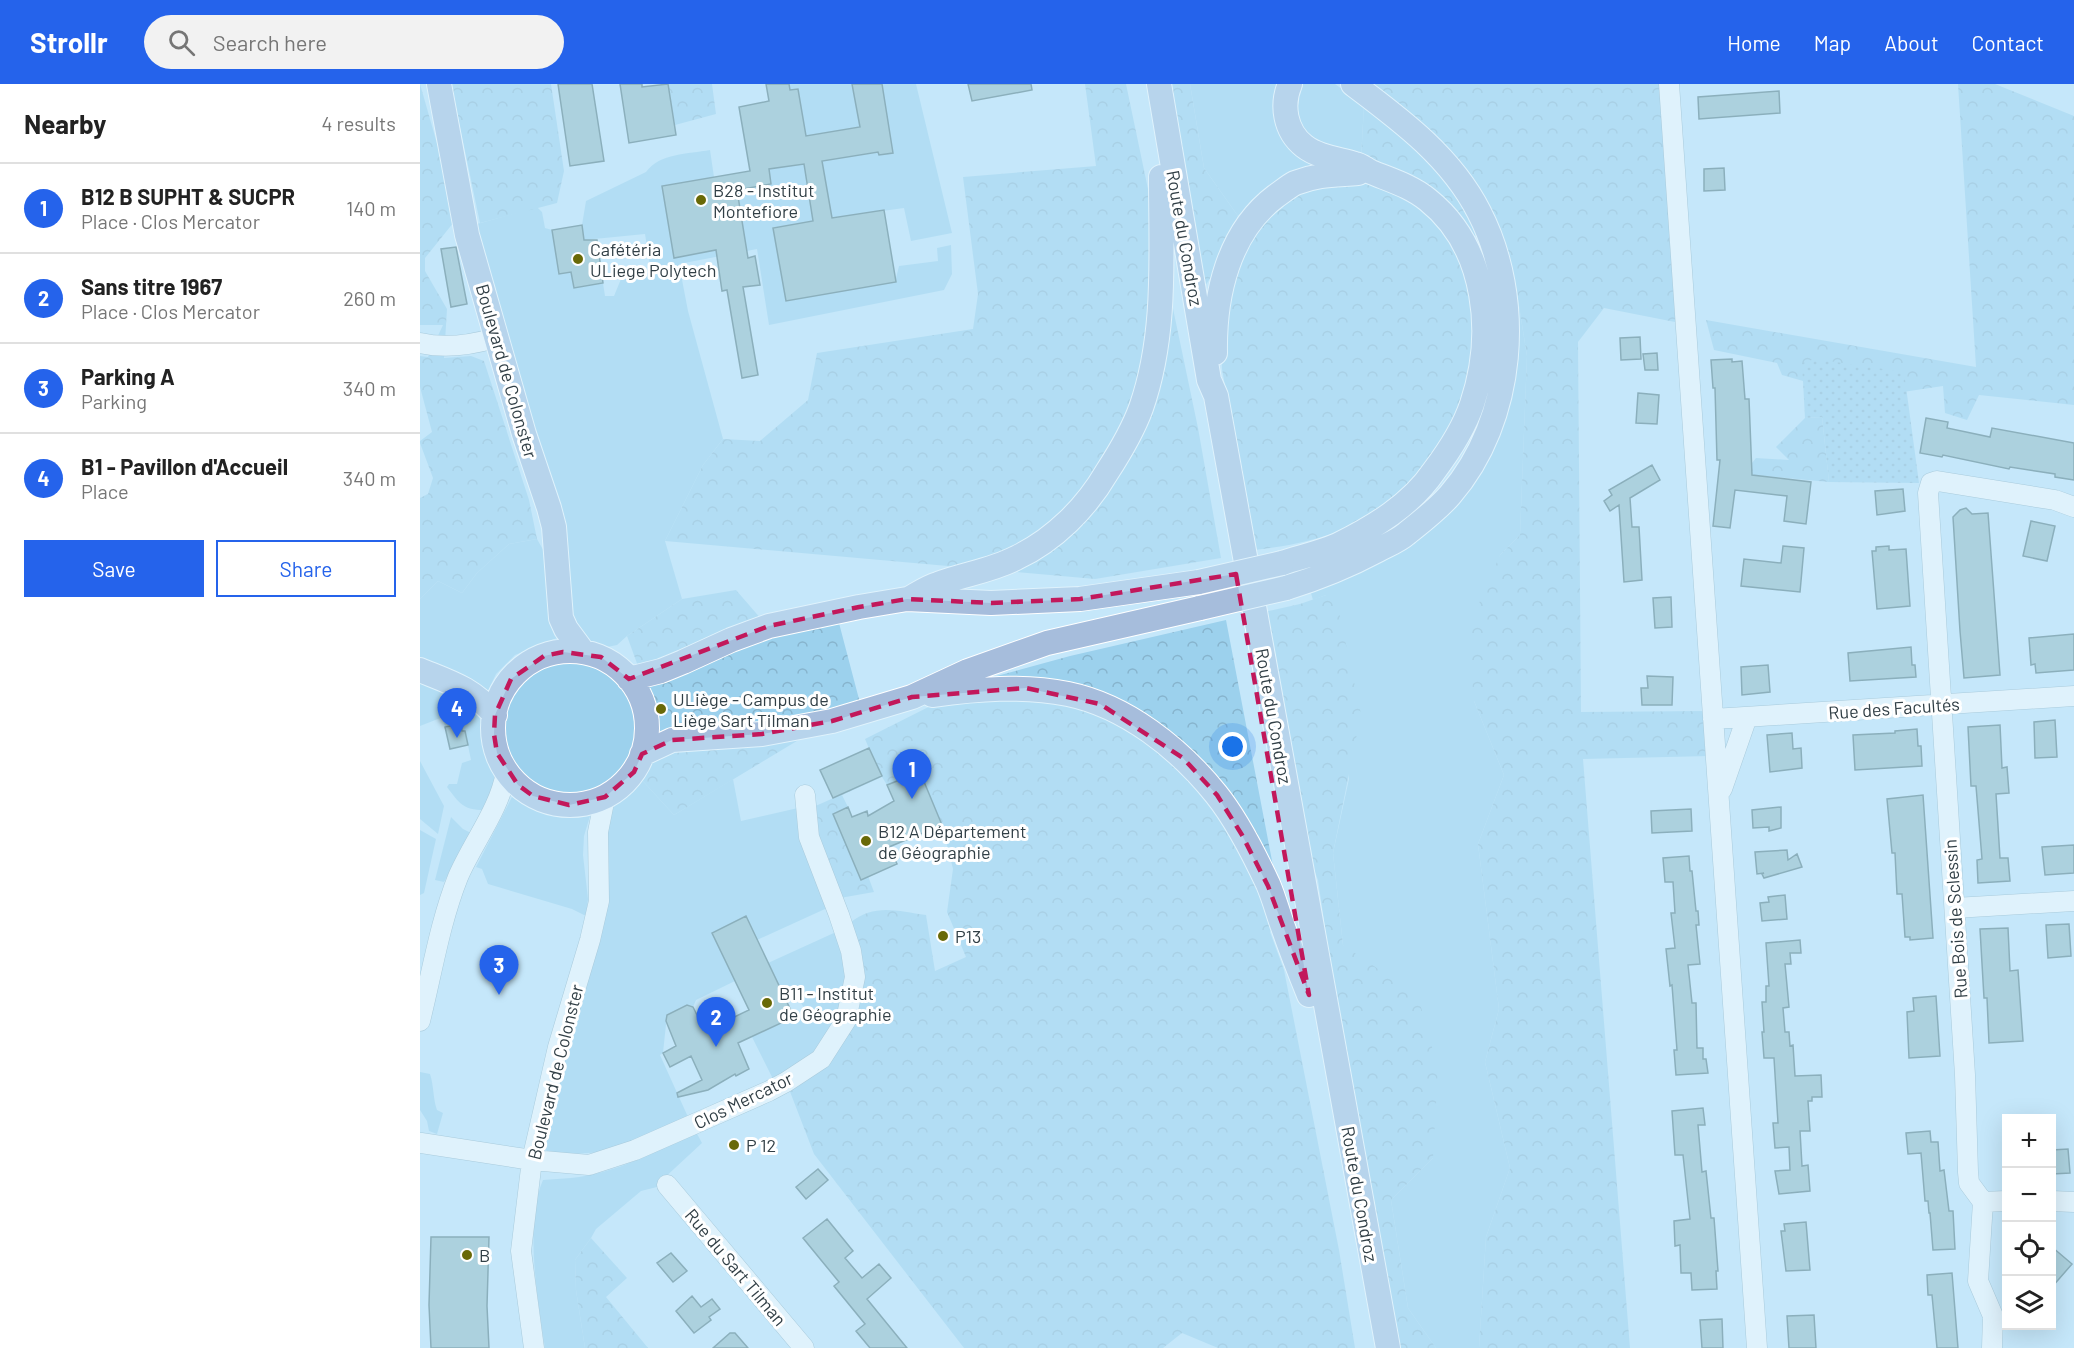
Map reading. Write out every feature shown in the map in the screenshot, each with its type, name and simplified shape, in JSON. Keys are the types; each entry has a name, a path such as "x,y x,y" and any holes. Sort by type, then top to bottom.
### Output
{"main road":[{"name":"Boulevard de Colonster","path":"439,84 467,235 524,435 549,508 555,538 561,618 583,652"},
{"name":"Route du Condroz","path":"1144,84 1175,240 1307,964 1309,995 1371,1348"},
{"name":"Route du Condroz","path":"1159,84 1209,380 1216,396 1388,1348"},
{"path":"629,679 661,671 769,626 859,607 907,599 991,603 1080,599 1199,582 1282,563 1336,545 1399,509 1430,477 1451,448 1472,405 1481,366 1485,322 1479,279 1466,249 1450,223 1428,200 1394,180 1358,164 1318,154 1298,141 1285,113 1290,84"},
{"path":"642,754 672,740 762,734 832,721 912,697 968,671 1047,643 1286,588 1345,568 1404,536 1450,495 1476,457 1494,414 1504,375 1508,336 1504,286 1495,245 1479,210 1451,169 1399,117 1353,84"},
{"path":"1216,396 1215,333 1219,292 1227,264 1247,227 1266,204 1293,184 1323,174 1370,171"},
{"path":"907,599 938,584 983,572 1017,558 1057,532 1092,497 1124,445 1141,408 1154,359 1161,301 1161,177"},
{"path":"563,652 583,652 601,657 616,666 629,679 640,696 646,715 647,735 634,772 621,786 605,797 578,804 550,803 533,796 506,772 497,753 494,734 495,715 506,687 526,665 544,656 563,652"},
{"path":"420,670 468,690 495,715"},
{"path":"912,697 983,689 1026,688 1068,694 1111,709 1153,734 1183,758 1217,795 1242,835 1269,886 1309,995"}],"street":[{"path":"1669,84 1757,1348"},
{"path":"420,343 441,346 460,345 495,338"},
{"name":"Rue Bois de Sclessin","path":"1983,1202 1969,1183 1968,1172 1965,1076 1928,493 1931,483 1944,482 2055,500 2074,507"},
{"name":"Rue des Facultés","path":"1713,719 2074,696"},
{"path":"1719,797 1747,717"},
{"path":"420,1021 448,905 458,876 501,793 506,772"},
{"name":"Clos Mercator","path":"420,1139 532,1160 589,1165 635,1150 768,1091 821,1059 846,1020 855,977 851,951 809,837 805,795"},
{"name":"Boulevard de Colonster","path":"534,1348 521,1251 532,1160 558,1047 600,901 598,832 605,797"},
{"path":"1955,908 2074,901"},
{"name":"Rue du Sart Tilman","path":"667,1185 804,1348"},
{"path":"2056,1201 2074,1202"},
{"path":"1992,1348 1993,1316 1978,1281 1983,1202 2002,1202"}],"highlighted area":[{"path":"1236,574 1309,995 1268,886 1242,835 1217,795 1183,758 1100,704 1026,688 912,697 832,721 762,734 672,740 642,754 634,772 605,797 569,805 533,796 518,785 497,753 494,734 495,715 511,679 544,656 563,652 601,657 629,679 769,626 859,607 907,599 991,603 1080,599"}],"green space":[{"path":"420,84 458,217 425,258 425,271 447,309 444,358 471,356 484,361 529,500 537,539 509,544 477,573 462,593 438,581 420,599 420,498 428,494 433,478 420,443 432,432 420,387 420,356 428,357 443,325 420,325"},
{"path":"451,84 551,84 564,171 557,203 480,223"},
{"path":"668,84 712,84 716,114 675,125"},
{"path":"789,84 852,84 865,126 806,136 798,89 790,90"},
{"path":"882,84 916,84 952,233 911,241 904,208 832,218 822,161 878,151"},
{"path":"1085,84 1126,84 1198,428 1221,558 1095,579 665,541 703,465 723,439 760,441 808,400 817,353 973,329 978,294 963,177 1096,166"},
{"path":"1169,84 1190,84 1204,168 1238,216 1217,268 1205,286"},
{"path":"1190,84 1281,84 1317,163 1290,173 1262,193 1238,216 1204,168"},
{"path":"1297,84 1335,84 1364,105 1361,159 1319,147 1295,123"},
{"path":"1367,84 1662,84 1680,323 1604,308 1578,342 1581,712 1707,711 1710,756 1583,759 1630,1348 1479,1348 1486,1237 1510,1168 1485,1062 1499,1009 1478,844 1504,775 1474,701 1467,631 1500,555 1520,535 1527,356 1516,287 1489,207 1455,158 1406,109"},
{"path":"1958,84 1995,84 2074,116 2074,405 1979,395 1967,420 1945,413 1943,386 1863,398 1782,375 1777,363 1714,350 1706,320 1976,367"},
{"path":"1364,105 1433,160 1483,233 1471,237 1361,159"},
{"path":"710,150 714,177 662,187 674,257 746,245 737,190 770,184 769,169 804,164 813,221 773,228 786,300 895,282 899,266 938,261 937,248 951,245 952,274 944,290 769,325 757,249 679,264 688,311 723,439 703,465 665,541 682,599 617,645 602,648 581,637 567,614 477,224 537,207 542,212 545,228 552,230 559,274 571,272 574,288 603,283 605,296 614,296 621,279 651,272 645,234 584,240 582,225 586,201 646,172 659,161"},
{"path":"1355,177 1385,186 1411,198 1433,216 1449,239 1458,257 1468,288 1473,320 1472,352 1466,383 1456,414 1441,442 1422,469 1378,511 1332,534 1301,543 1254,550 1222,369 1220,330 1227,280 1256,223 1302,186"},
{"path":"1516,287 1527,356 1520,535 1500,555 1474,701 1504,775 1478,844 1499,1009 1485,1062 1510,1168 1486,1237 1479,1348 1436,1348 1408,1308 1391,1200 1433,1158 1343,945 1333,853 1349,779 1326,595 1313,600 1310,590 1447,509 1517,353"},
{"path":"1815,359 1904,372 1919,483 1829,482 1822,417 1805,418 1802,363"},
{"path":"1822,417 1829,482 1743,474 1756,458 1789,460 1776,447 1805,418"},
{"path":"537,539 550,562 557,638 515,655 496,674 485,697 420,662 420,599 438,581 462,593 477,573 509,544"},
{"path":"736,590 775,635 839,623 860,703 674,815 641,779 658,745 658,721 627,636 682,599"},
{"path":"1326,595 1336,598 1361,714 1333,853 1343,945 1418,996 1438,1069 1433,1158 1391,1200 1408,1308 1436,1348 1398,1348 1333,982 1318,880 1304,843 1264,612 1300,604"},
{"path":"1226,620 1282,913 1270,932 1284,970 1339,1250 1355,1348 1218,1348 1182,1333 1163,1348 964,1348 814,1154 789,1089 850,1024 850,923 868,913 886,910 926,915 935,971 966,957 947,912 953,869 942,825 920,772 887,785 882,777 842,795 848,807 833,814 868,876 874,892 840,898 816,836 811,808 881,777 865,739 982,680 1070,656"},
{"path":"572,661 598,666 619,681 634,702 639,728 634,754 619,775 598,790 572,795 546,790 525,775 510,754 505,728 510,702 525,681 546,666"},
{"path":"420,680 457,693 479,713 487,755 496,771 498,784 484,810 466,807 447,787 449,784 457,784 462,763 471,760 465,731 462,731 461,724 445,727 443,717 420,726"},
{"path":"420,761 444,806 438,834 420,819"},
{"path":"641,779 674,815 733,779 741,821 798,808 829,903 825,909 757,940 735,981 696,1000 693,1007 687,1005 667,1015 663,1053 660,1055 688,1117 634,1144 605,1152 554,1155 546,1150 544,1137 600,931 605,826 616,803"},
{"path":"512,797 531,808 549,814 590,816 584,836 583,855 588,899 586,916 572,909 488,884 482,869 476,867"},
{"path":"451,817 463,829 471,833 444,882 435,880"},
{"path":"420,830 436,839 424,893 420,895"},
{"path":"836,932 844,949 847,977 844,1004 822,1050 773,1079 752,1037 794,1017 800,1018 804,1008 800,1001 794,998 786,1001 768,963"},
{"path":"420,1072 430,1074 437,1110 443,1113 437,1134 429,1131 427,1121 420,1110"},
{"path":"695,1130 702,1143 661,1181 661,1186 641,1191 596,1229 575,1260 576,1290 585,1348 545,1348 536,1286 533,1240 537,1198 543,1180 571,1178 620,1167 651,1154"},
{"path":"591,1238 627,1278 606,1297 648,1348 585,1348 576,1290 575,1260"}],"building":[{"path":"558,84 592,84 604,161 570,166"},
{"path":"620,84 642,84 642,87 668,84 676,135 629,143"},
{"name":"B28 - Institut Montefiore","path":"766,84 789,84 790,90 798,89 806,136 860,127 852,84 882,84 893,153 879,155 878,152 822,161 832,218 884,210 896,282 786,301 773,228 813,221 804,164 769,169 771,184 737,190 748,258 755,256 760,285 743,287 758,375 742,378 727,290 722,291 716,250 674,258 662,186 750,171 739,107 769,101"},
{"path":"968,84 1031,84 1032,90 972,101"},
{"path":"1779,91 1780,113 1699,119 1698,97"},
{"path":"1724,168 1725,190 1704,191 1704,169"},
{"name":"Cafétéria ULiege Polytech","path":"582,225 584,240 597,240 603,283 574,288 571,272 559,274 552,230"},
{"path":"456,247 467,304 451,307 441,249"},
{"path":"1640,337 1641,359 1621,360 1620,338"},
{"path":"1657,353 1658,370 1645,370 1643,354"},
{"path":"1732,359 1732,362 1742,361 1745,399 1749,399 1752,475 1811,482 1806,524 1784,521 1787,496 1735,490 1730,528 1713,526 1720,460 1717,460 1715,388 1713,388 1711,360"},
{"path":"1638,393 1659,395 1657,424 1636,423"},
{"path":"1926,418 1948,422 1947,428 1990,437 1992,428 2074,443 2074,480 2055,477 2055,474 2010,467 2009,469 1943,455 1942,457 1920,453"},
{"path":"1652,465 1660,480 1630,498 1632,527 1639,527 1642,580 1624,582 1619,505 1610,511 1604,501 1612,495 1609,490"},
{"path":"1903,489 1905,511 1877,515 1875,491"},
{"path":"1966,508 1972,514 1988,513 2000,675 1964,678 1953,517"},
{"path":"2031,521 2055,526 2047,561 2023,556"},
{"path":"1783,546 1804,548 1800,592 1741,586 1744,559 1781,563"},
{"path":"1889,546 1889,550 1906,549 1910,606 1877,609 1872,551 1876,551 1876,547"},
{"path":"1671,597 1672,627 1655,628 1653,598"},
{"path":"2074,634 2074,670 2036,673 2035,664 2031,665 2029,638"},
{"path":"1911,647 1912,665 1915,665 1916,677 1850,681 1848,653"},
{"path":"1768,665 1770,692 1742,695 1741,667"},
{"path":"1647,676 1673,677 1672,705 1642,705 1641,688 1648,688"},
{"path":"2055,720 2057,757 2035,758 2034,722"},
{"path":"461,724 468,745 450,749 445,727"},
{"path":"2000,725 2002,768 2007,767 2009,793 1996,794 2000,858 2008,858 2010,881 1978,883 1977,860 1982,859 1976,786 1971,786 1968,727"},
{"path":"1917,729 1922,766 1855,770 1853,735 1895,733 1895,731"},
{"path":"1792,733 1793,749 1801,748 1802,768 1770,772 1767,735"},
{"path":"869,748 882,776 833,798 820,770"},
{"path":"920,772 942,825 889,847 897,864 861,880 833,814 848,807 852,817 867,811 868,816 894,801 887,785"},
{"path":"1923,795 1933,938 1910,940 1910,937 1905,937 1902,894 1897,894 1895,853 1892,853 1887,799"},
{"path":"1781,807 1781,828 1769,831 1769,827 1753,828 1752,810"},
{"path":"1691,809 1692,831 1652,833 1651,811"},
{"path":"2074,845 2074,873 2045,875 2042,847"},
{"path":"1787,850 1788,860 1797,854 1802,867 1764,878 1762,874 1764,873 1757,874 1755,852"},
{"path":"1689,856 1696,911 1698,911 1699,925 1696,925 1700,964 1688,965 1692,1003 1696,1003 1697,1048 1703,1048 1703,1059 1706,1059 1708,1073 1676,1075 1674,1050 1677,1050 1672,985 1670,986 1666,949 1675,948 1671,913 1675,913 1673,882 1665,882 1663,858"},
{"path":"1785,895 1787,919 1762,921 1760,903 1769,902 1768,897"},
{"name":"B11 - Institut de Géographie","path":"746,916 794,1017 738,1043 749,1069 736,1076 735,1074 708,1090 678,1097 677,1093 702,1080 691,1056 670,1067 663,1053 676,1046 666,1021 667,1015 687,1005 693,1007 705,1031 749,1010 712,933"},
{"path":"2069,924 2071,956 2048,958 2046,925"},
{"path":"2008,928 2010,971 2018,970 2023,1041 1989,1043 1980,929"},
{"path":"1800,940 1801,953 1790,953 1791,964 1785,964 1789,1007 1783,1008 1785,1032 1789,1032 1790,1046 1793,1045 1795,1076 1821,1075 1822,1097 1812,1097 1812,1101 1808,1101 1810,1131 1800,1131 1802,1166 1808,1165 1810,1191 1779,1194 1775,1171 1790,1170 1789,1147 1775,1148 1773,1123 1778,1123 1774,1058 1764,1058 1762,1002 1766,1002 1766,986 1769,986 1766,943"},
{"path":"1936,996 1940,1056 1909,1058 1907,1012 1914,1011 1913,998"},
{"path":"1703,1108 1705,1125 1698,1125 1702,1172 1706,1171 1711,1218 1714,1218 1717,1289 1692,1290 1691,1273 1681,1273 1680,1245 1675,1246 1674,1221 1690,1219 1683,1155 1675,1155 1672,1111"},
{"path":"1930,1131 1931,1142 1938,1142 1940,1171 1944,1170 1949,1211 1953,1211 1955,1249 1933,1250 1930,1213 1928,1201 1925,1201 1921,1153 1908,1154 1906,1133"},
{"path":"2068,1149 2070,1173 2056,1174 2056,1150"},
{"path":"818,1169 828,1180 806,1199 796,1187"},
{"path":"827,1219 853,1251 845,1258 862,1278 879,1264 891,1278 867,1299 907,1348 870,1348 856,1331 865,1324 834,1286 839,1282 803,1238"},
{"path":"1806,1222 1810,1270 1786,1271 1781,1231 1785,1231 1784,1224"},
{"path":"431,1237 489,1237 487,1306 489,1348 431,1348 429,1305"},
{"path":"2056,1250 2072,1264 2056,1282"},
{"path":"671,1253 687,1271 673,1282 657,1263"},
{"path":"1952,1273 1958,1348 1937,1348 1932,1295 1928,1295 1927,1275"},
{"path":"692,1296 701,1307 712,1299 720,1309 709,1317 711,1320 694,1333 676,1311"},
{"path":"1814,1315 1816,1348 1789,1348 1787,1316"},
{"path":"1722,1319 1723,1348 1702,1348 1700,1320"},
{"path":"730,1333 735,1333 748,1348 713,1348"}],"place":[{"name":"B28 - Institut Montefiore","path":"701,200"},
{"name":"Cafétéria ULiege Polytech","path":"578,259"},
{"name":"ULiège - Campus de Liège Sart Tilman","path":"661,709"},
{"name":"B1 - Pavillon d'Accueil","path":"457,738"},
{"name":"B12 B SUPHT & SUCPR","path":"912,799"},
{"name":"B12 A Département de Géographie","path":"866,841"},
{"name":"P13","path":"943,936"},
{"name":"Parking A","path":"499,995"},
{"name":"B11 - Institut de Géographie","path":"767,1003"},
{"name":"Sans titre 1967","path":"716,1047"},
{"name":"P 12","path":"734,1145"},
{"name":"B","path":"467,1255"}]}
